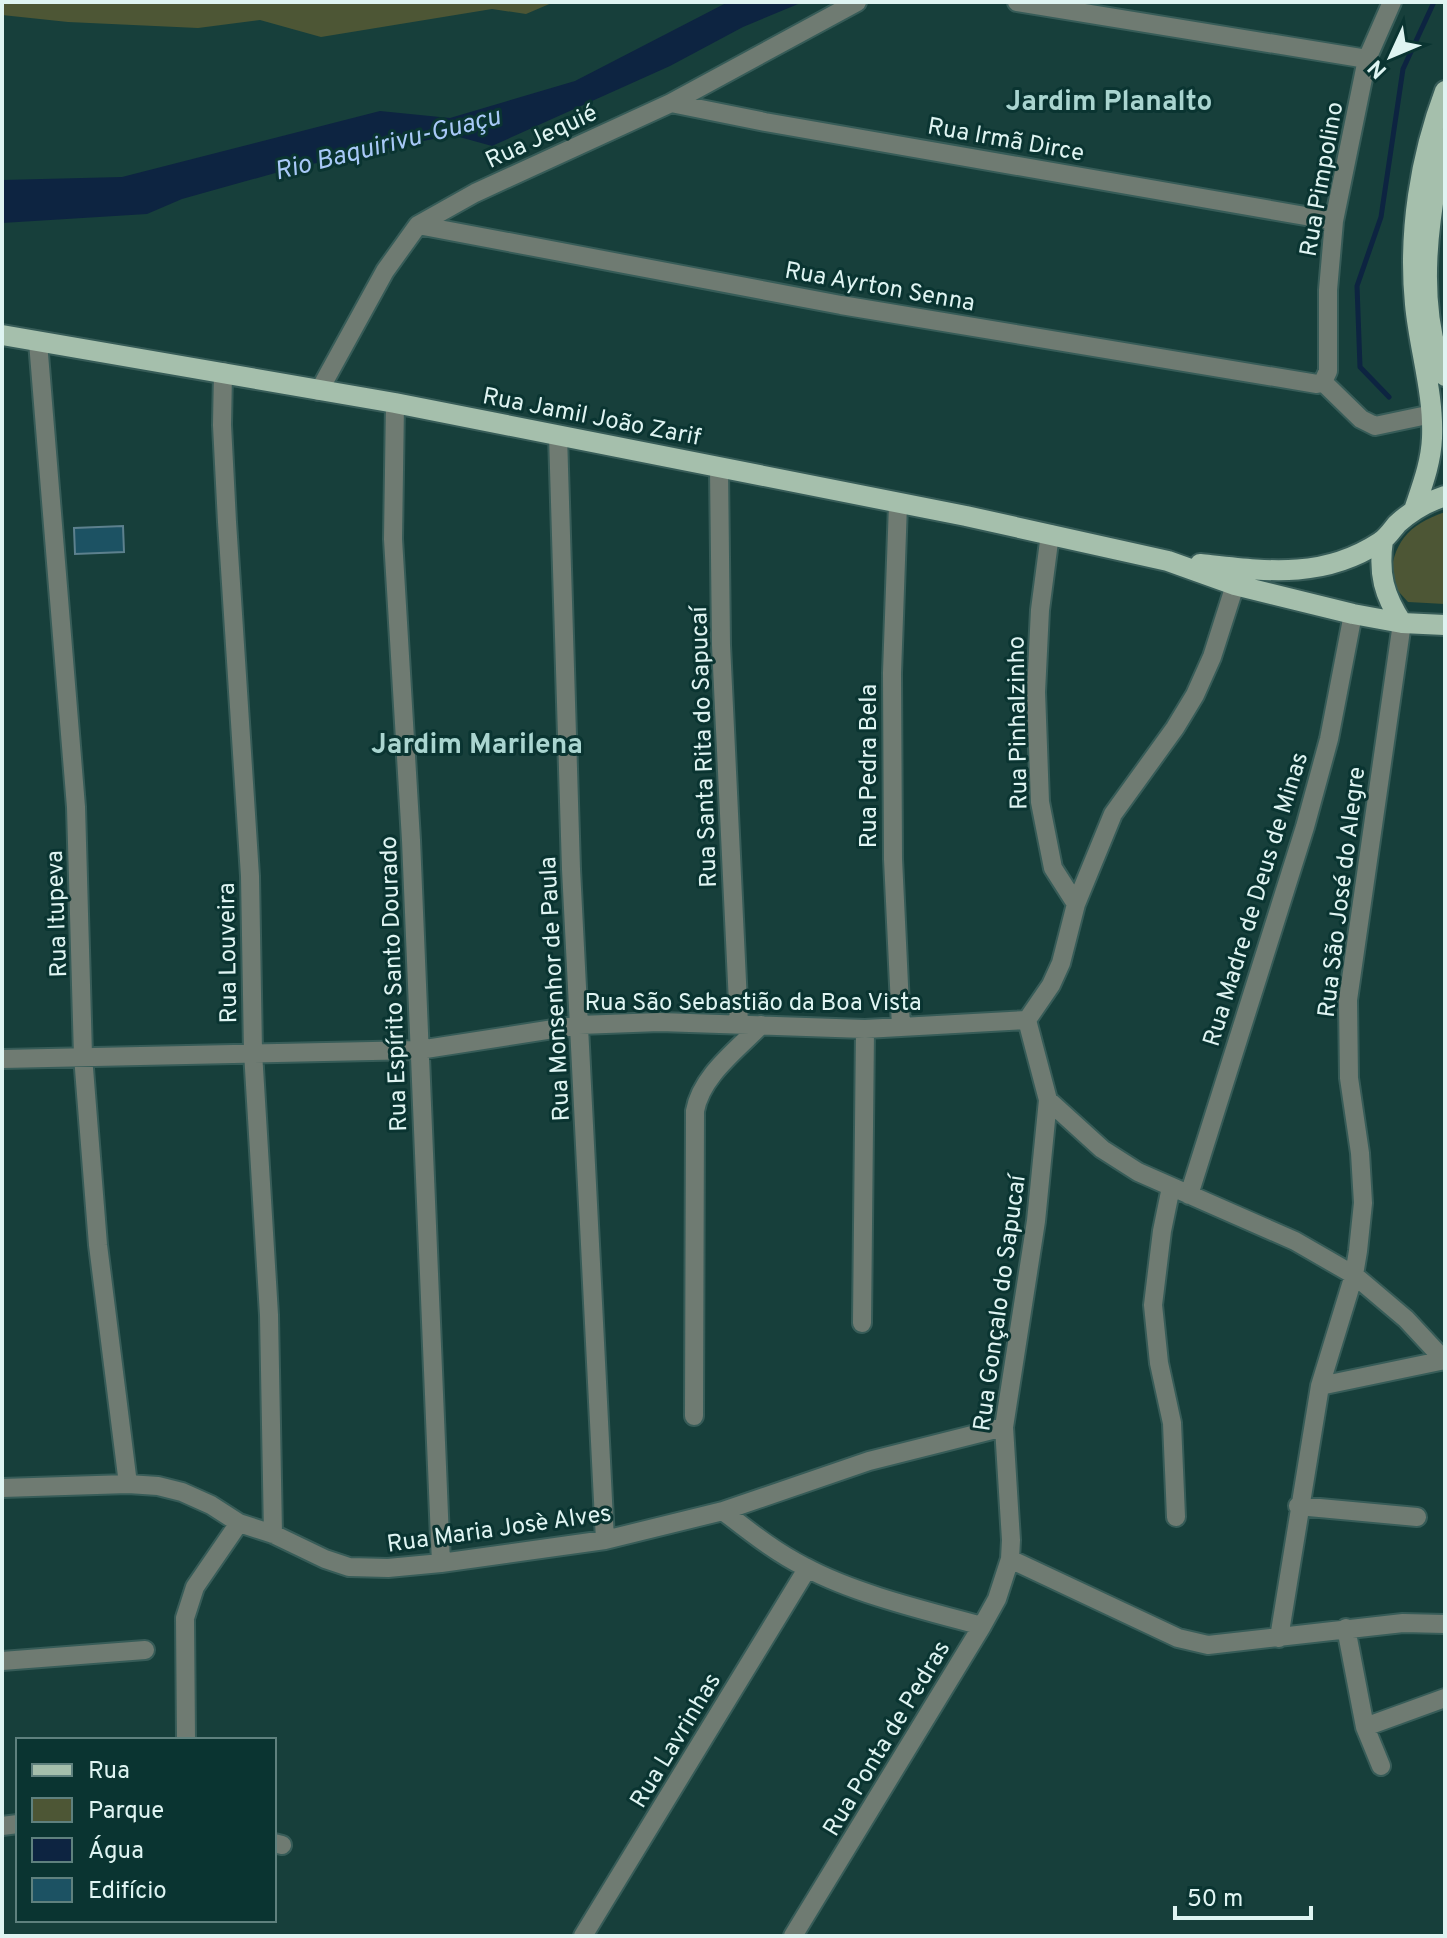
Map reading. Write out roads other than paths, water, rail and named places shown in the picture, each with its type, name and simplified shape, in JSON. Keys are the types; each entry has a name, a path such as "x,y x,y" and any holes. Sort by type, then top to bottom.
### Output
{"main road":[{"path":"1414,510 1428,467 1432,414 1414,302 1414,236 1424,163 1445,91"},
{"path":"1445,139 1433,193 1428,247 1429,313 1445,376"},
{"name":"Rua Jamil João Zarif","path":"2,335 223,372 558,435 1050,534 1168,561 1235,585 1353,614 1402,623 1445,625"},
{"name":"Rua Jamil João Zarif","path":"1168,561 1286,572 1329,565 1383,540 1414,510 1445,496"},
{"path":"1383,540 1381,578 1386,597 1402,623"}],"street":[{"name":"Rua Jequié","path":"319,391 385,271 418,225 475,193 671,103 857,2"},
{"path":"1017,2 1367,59"},
{"name":"Rua Pimpolino","path":"1325,376 1334,221 1367,59 1392,2"},
{"name":"Rua Irmã Dirce","path":"671,103 1334,221"},
{"name":"Rua Ayrton Senna","path":"418,225 841,305 1300,383 1317,384 1325,376"},
{"name":"Rua Itupeva","path":"38,342 76,807 83,1056 98,1245 128,1484"},
{"name":"Rua Louveira","path":"223,372 222,425 250,876 253,1052 269,1315 273,1534"},
{"path":"1325,376 1361,419 1375,426 1432,414"},
{"name":"Rua Espírito Santo Dourado","path":"395,403 393,539 411,840 441,1563"},
{"name":"Rua Monsenhor de Paula","path":"558,435 571,869 605,1540"},
{"name":"Rua Santa Rita do Sapucaí","path":"719,468 721,645 739,1024"},
{"name":"Rua Pedra Bela","path":"898,504 892,689 893,859 901,1027"},
{"name":"Rua Pinhalzinho","path":"1050,534 1040,610 1036,692 1040,802 1053,868 1076,904"},
{"path":"1235,585 1212,657 1195,695 1113,814 1076,904 1061,963 1051,985 1027,1020 1048,1100 1102,1149 1138,1172 1295,1241 1354,1275 1406,1319 1445,1361"},
{"name":"Rua Madre de Deus de Minas","path":"1189,1195 1305,827 1329,739 1353,614"},
{"name":"Rua São José do Alegre","path":"1279,1638 1298,1506 1320,1386 1354,1275 1363,1203 1360,1153 1349,1078 1348,1000 1402,623"},
{"name":"Rua São Sebastião da Boa Vista","path":"2,1059 419,1050 579,1025 660,1022 865,1029 1027,1020"},
{"path":"694,1416 697,1098 709,1078 761,1025"},
{"path":"862,1323 865,1029"},
{"name":"Rua Gonçalo do Sapucaí","path":"1010,1559 1004,1427 1036,1221 1048,1100"},
{"path":"1171,1187 1153,1305 1159,1363 1172,1423 1176,1517"},
{"path":"1320,1386 1445,1361"},
{"name":"Rua Maria Josè Alves","path":"2,1488 158,1486 182,1492 211,1505 239,1523 273,1534 325,1559 367,1569 441,1563 605,1540 723,1511 869,1461 1004,1427"},
{"path":"1298,1506 1417,1517"},
{"path":"723,1511 767,1545 807,1569 877,1596 982,1626"},
{"path":"186,1738 185,1618 195,1587 239,1523"},
{"path":"1010,1559 1193,1643 1208,1645 1403,1623 1445,1624"},
{"name":"Rua Ponta de Pedras","path":"793,1936 982,1626 997,1599 1010,1559"},
{"name":"Rua Lavrinhas","path":"583,1936 807,1569"},
{"path":"1346,1628 1365,1727 1381,1766"},
{"path":"2,1661 145,1650"},
{"path":"1365,1727 1445,1698"}],"water":[{"name":"Rio Baquirivu-Guaçu","path":"728,2 803,2 743,27 670,66 492,146 452,135 293,168 182,199 147,214 2,223 2,180 122,177 380,111 450,118 575,81"}],"waterway":[{"path":"1389,397 1360,367 1357,286 1381,217 1403,69 1434,2"}],"district":[{"name":"Jardim Planalto","path":"1109,100"},
{"name":"Jardim Marilena","path":"477,743"}]}
